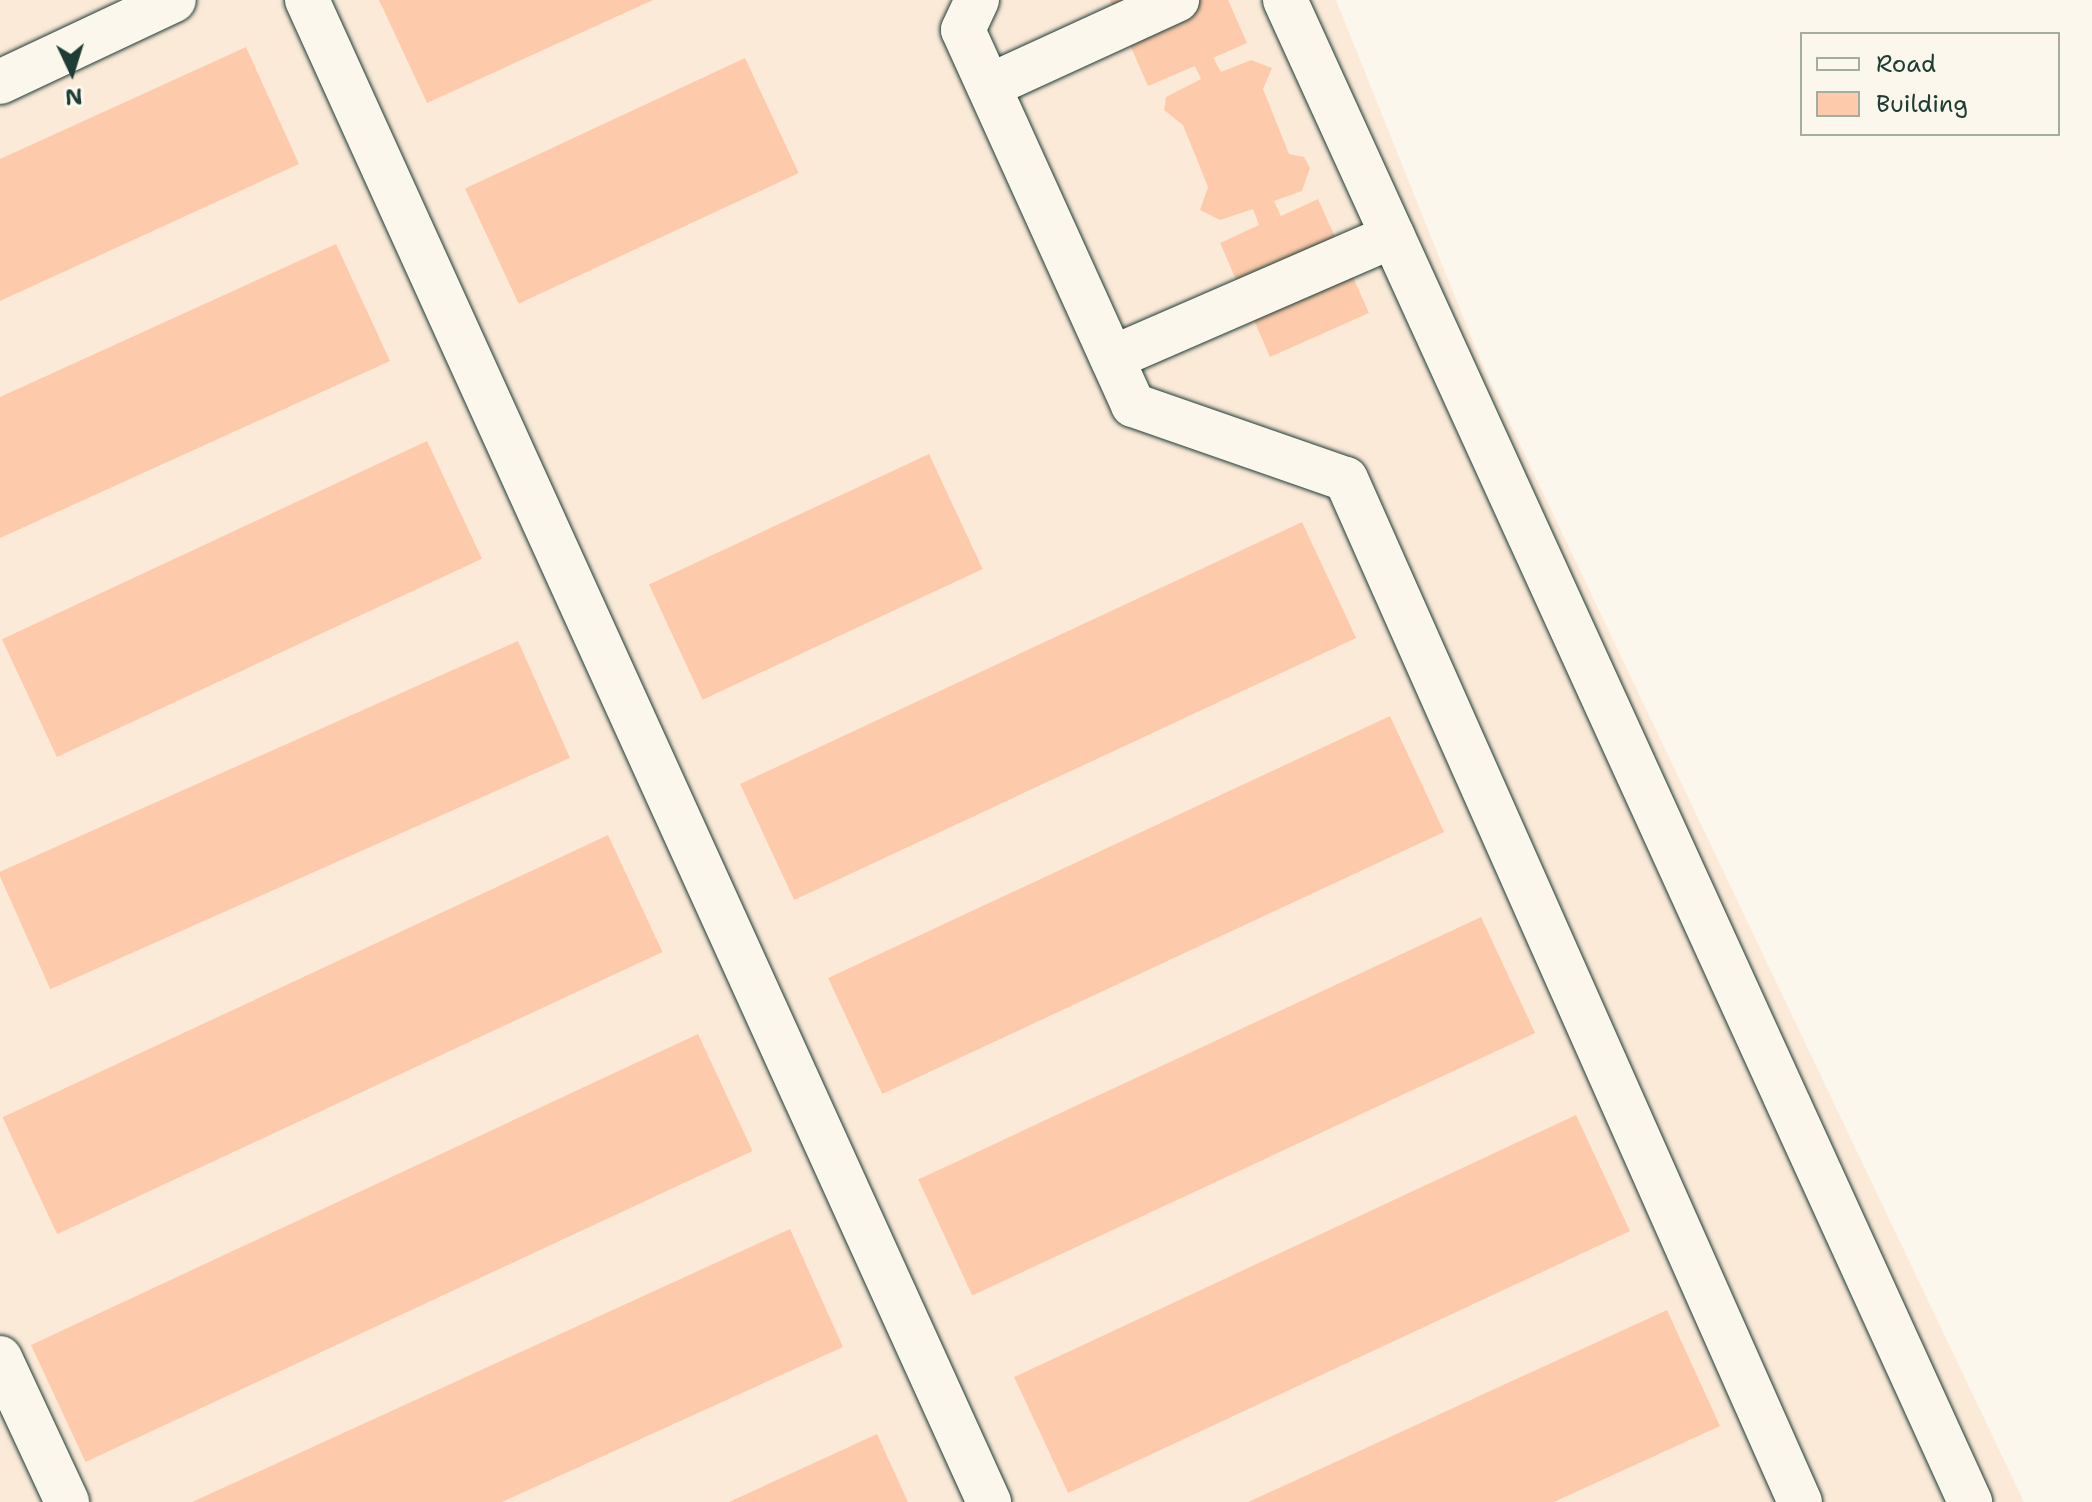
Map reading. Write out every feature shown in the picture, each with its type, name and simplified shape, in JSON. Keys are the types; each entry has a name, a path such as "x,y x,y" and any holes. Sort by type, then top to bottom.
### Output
{"lane":[{"path":"0,82 174,0"},
{"path":"307,0 989,1502"},
{"path":"977,0 963,30 1133,405 1346,479 1800,1502"},
{"path":"989,86 1177,0"},
{"path":"1285,0 1970,1502"},
{"path":"1112,358 1393,236"},
{"path":"0,1358 67,1502"}],"shaded area":[{"path":"0,0 1336,0 1484,369 2024,1502 0,1502"}],"building":[{"path":"379,0 653,0 427,103"},
{"path":"1110,0 1228,0 1247,43 1213,58 1221,72 1251,60 1272,68 1263,89 1289,154 1304,157 1310,168 1302,191 1274,201 1281,216 1318,199 1369,313 1270,357 1220,243 1259,225 1253,209 1220,220 1200,210 1208,187 1183,125 1164,110 1166,97 1201,79 1195,66 1148,86"},
{"path":"246,47 299,164 0,301 0,159"},
{"path":"745,58 799,173 519,304 465,189"},
{"path":"336,244 390,361 0,538 0,397"},
{"path":"427,441 482,559 57,757 2,639"},
{"path":"929,454 983,569 703,700 649,585"},
{"path":"1302,522 1356,638 794,900 740,784"},
{"path":"518,641 570,758 50,989 0,872"},
{"path":"1390,716 1444,832 882,1094 828,978"},
{"path":"608,835 663,952 57,1234 3,1117"},
{"path":"1481,917 1535,1033 972,1295 918,1179"},
{"path":"698,1034 753,1151 85,1462 31,1345"},
{"path":"1576,1115 1630,1231 1068,1493 1014,1377"},
{"path":"790,1229 843,1347 502,1502 192,1502"},
{"path":"1667,1310 1720,1426 1554,1502 1248,1502"},
{"path":"877,1434 908,1502 729,1502"}]}
